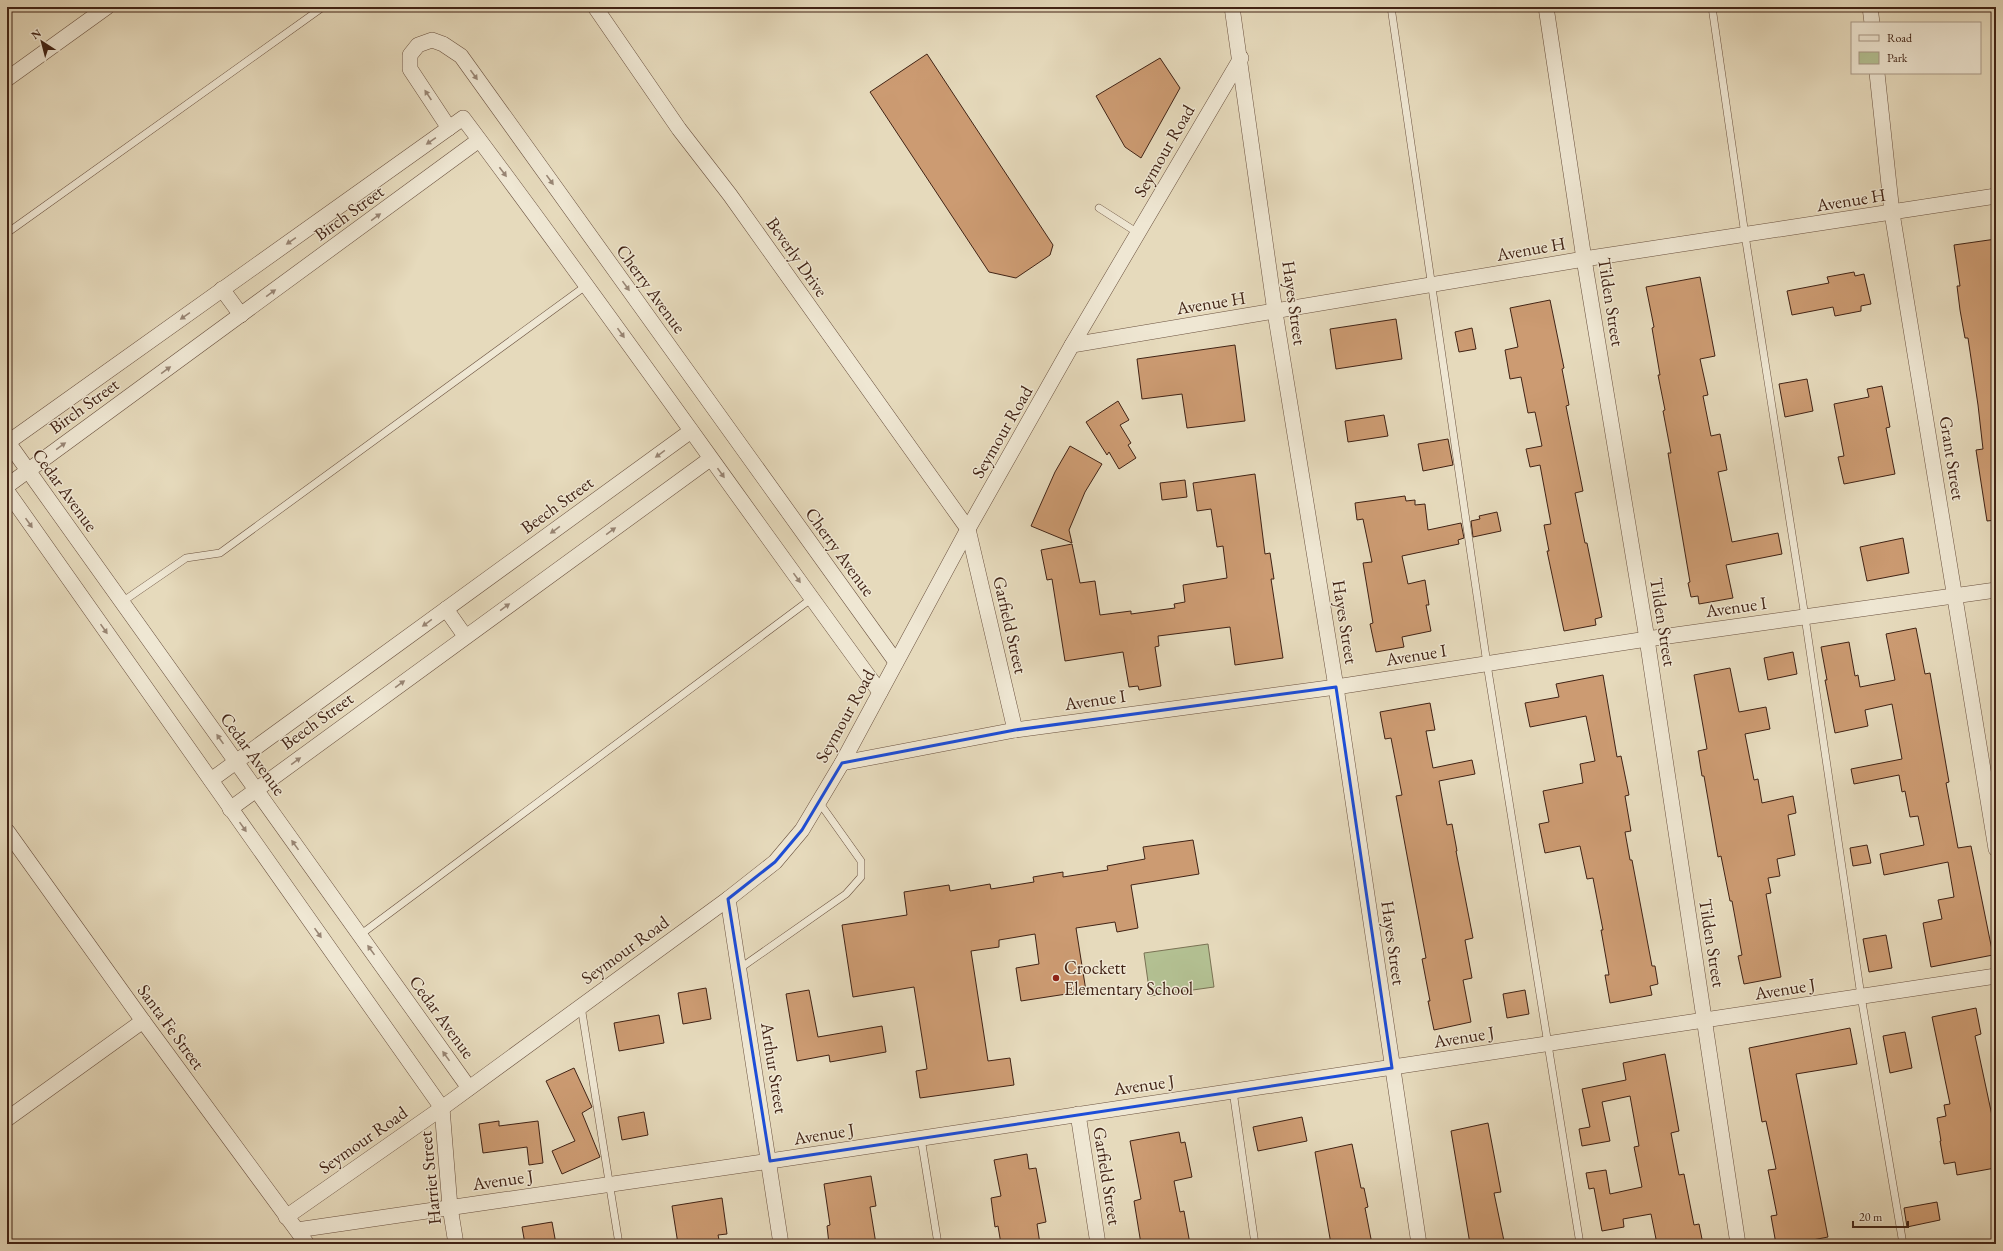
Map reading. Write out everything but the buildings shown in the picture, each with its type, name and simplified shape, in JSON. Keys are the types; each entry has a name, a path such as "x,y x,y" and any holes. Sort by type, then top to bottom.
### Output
{"street":[{"path":"7,79 107,7"},
{"name":"Beverly Drive","path":"595,7 680,129 730,195 968,529"},
{"name":"Hayes Street","path":"1232,7 1275,312 1336,687 1419,1244"},
{"name":"Tilden Street","path":"1546,7 1584,259 1647,639 1738,1244"},
{"path":"1870,7 1872,22"},
{"name":"Cherry Avenue","path":"449,128 410,69 410,55 418,45 432,40 443,44 461,56 896,662"},
{"name":"Seymour Road","path":"286,1217 442,1108 728,899 775,862 802,830 842,764 968,529 1072,346 1240,58"},
{"name":"Grant Street","path":"1877,74 1892,213 1956,596 1996,849"},
{"name":"Birch Street","path":"7,442 462,118 479,140 7,486"},
{"path":"479,140 587,285 811,599 880,692"},
{"name":"Avenue H","path":"1072,346 1584,259 1996,196"},
{"path":"222,289 241,315"},
{"name":"Beech Street","path":"211,780 691,431"},
{"name":"Cedar Avenue","path":"7,442 469,1088"},
{"name":"Beech Street","path":"230,809 710,458"},
{"path":"7,491 442,1108"},
{"name":"Garfield Street","path":"968,529 1015,730"},
{"name":"Avenue I","path":"842,764 1015,730 1336,687 1647,639 1996,590"},
{"path":"446,609 465,636"},
{"name":"Santa Fe Street","path":"7,831 143,1021 307,1244"},
{"name":"Arthur Street","path":"728,899 770,1161 781,1244"},
{"name":"Avenue J","path":"297,1230 770,1161 1996,976"},
{"path":"7,1119 143,1021"},
{"name":"Harriet Street","path":"442,1108 450,1207 456,1244"},
{"name":"Garfield Street","path":"1078,1114 1098,1244"}],"lane":[{"path":"7,234 324,7"},
{"path":"1391,7 1433,285 1487,664 1580,1244"},
{"path":"1712,7 1745,235 1805,617 1861,996 1903,1244"},
{"path":"1099,208 1138,233"},
{"path":"122,602 186,558 220,553 587,285"},
{"path":"360,935 811,599"},
{"path":"739,969 846,894 860,877 861,861 819,802"},
{"path":"581,1006 619,1244"},
{"path":"1233,1091 1255,1244"},
{"path":"921,1138 938,1244"}],"highlighted area":[{"path":"1336,687 1392,1068 770,1161 728,899 775,862 802,830 842,763 1015,730"}],"green space":[{"path":"1208,944 1214,987 1150,996 1144,953"}],"place":[{"name":"Crockett Elementary School","path":"1056,978"}]}
